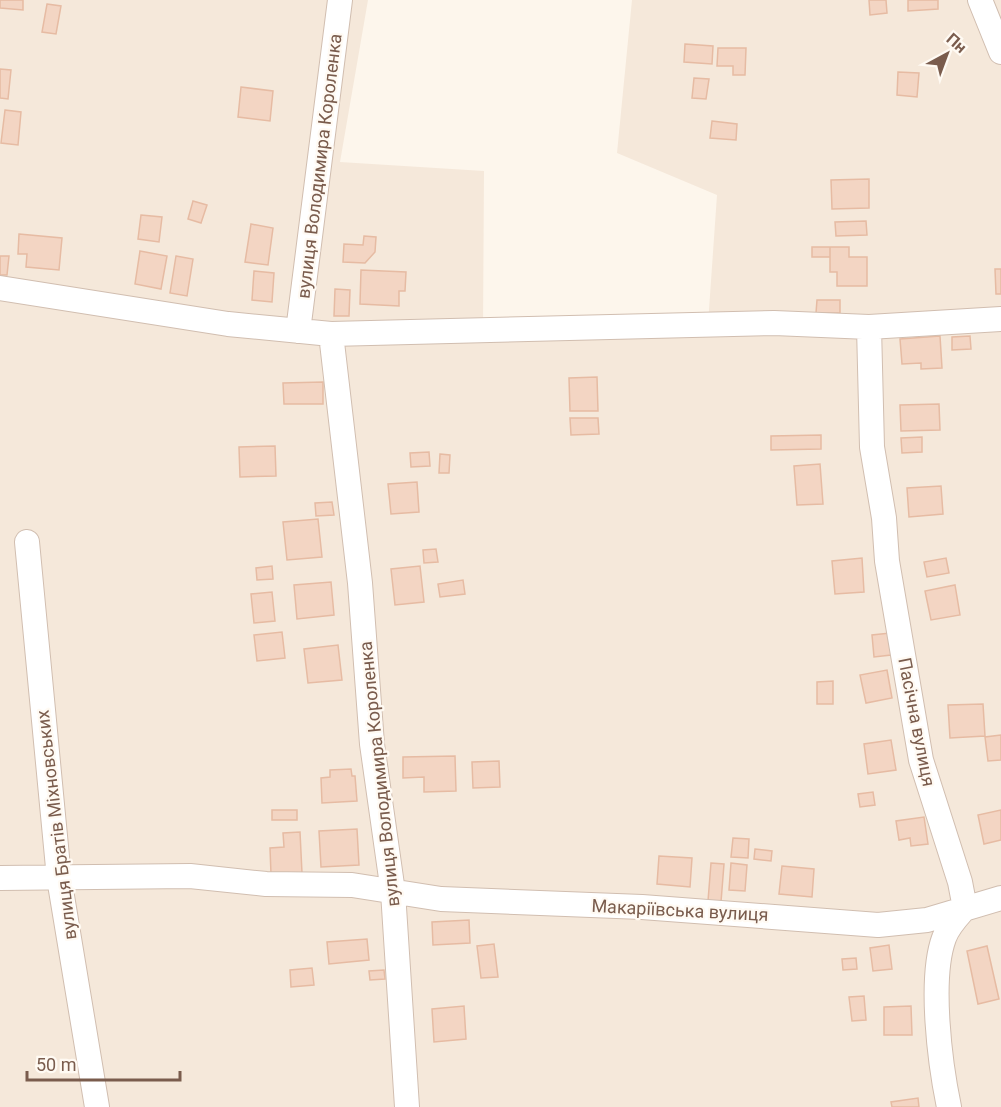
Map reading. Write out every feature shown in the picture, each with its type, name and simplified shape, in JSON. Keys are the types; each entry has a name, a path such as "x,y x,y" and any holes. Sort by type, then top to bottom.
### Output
{"street":[{"name":"вулиця Володимира Короленка","path":"298,332 340,0"},
{"path":"980,0 1001,52"},
{"path":"0,288 228,324 331,334 774,323 869,327 1001,319"},
{"name":"Пасічна вулиця","path":"869,327 872,447 884,518 887,561 921,760 960,882 965,908"},
{"name":"вулиця Володимира Короленка","path":"331,334 360,583 369,715 393,892 407,1107"},
{"name":"вулиця Братів Міхновських","path":"27,542 59,878 97,1107"},
{"name":"Макаріївська вулиця","path":"0,878 190,876 277,884 352,885 441,899 642,907 878,925 927,920 1001,898"},
{"path":"949,1107 941,1048 938,962 944,937 965,908"}],"shaded area":[{"path":"0,0 368,0 340,162 484,171 483,330 708,324 717,195 617,153 632,0 1001,0 1001,1107 0,1107"}],"building":[{"path":"0,0 23,0 23,10 0,8"},
{"path":"869,0 886,0 887,13 870,15"},
{"path":"908,0 938,0 938,9 908,11"},
{"path":"47,4 61,6 56,34 42,32"},
{"path":"685,44 713,46 712,64 684,62"},
{"path":"718,48 746,48 745,75 733,75 733,66 717,66"},
{"path":"0,69 11,70 8,99 0,98"},
{"path":"898,72 919,73 917,97 897,95"},
{"path":"694,78 709,79 706,99 692,98"},
{"path":"241,87 273,91 270,121 238,117"},
{"path":"5,110 21,112 18,145 1,143"},
{"path":"712,121 737,124 736,140 710,138"},
{"path":"869,179 869,208 832,209 831,180"},
{"path":"193,201 207,205 201,223 188,219"},
{"path":"141,215 162,217 159,242 138,239"},
{"path":"866,221 867,235 836,236 835,222"},
{"path":"251,224 273,228 268,265 245,262"},
{"path":"19,234 62,238 59,270 26,267 27,254 18,254"},
{"path":"364,236 376,237 375,252 365,263 343,262 344,244 363,245"},
{"path":"812,247 830,247 830,257 812,257"},
{"path":"830,247 849,247 849,257 867,257 867,286 837,286 837,272 830,272"},
{"path":"140,251 167,256 161,289 135,284"},
{"path":"0,256 9,256 7,275 0,275"},
{"path":"176,256 193,259 187,296 170,293"},
{"path":"995,269 1001,269 1001,294 996,294"},
{"path":"361,270 406,272 405,291 399,291 399,306 360,304"},
{"path":"254,271 274,273 272,302 252,300"},
{"path":"335,289 350,290 349,316 334,316"},
{"path":"817,300 840,300 840,313 816,313"},
{"path":"940,336 942,368 921,369 921,363 902,364 900,339"},
{"path":"970,336 971,349 952,350 952,337"},
{"path":"597,377 598,411 570,411 569,378"},
{"path":"323,382 323,404 284,404 283,383"},
{"path":"939,404 940,430 901,431 900,405"},
{"path":"570,418 598,418 599,434 571,435"},
{"path":"821,435 821,449 771,450 771,436"},
{"path":"922,437 922,452 902,453 901,438"},
{"path":"275,446 276,476 240,477 239,447"},
{"path":"429,452 430,466 411,467 410,453"},
{"path":"440,454 450,455 449,473 439,473"},
{"path":"820,464 823,504 797,505 794,466"},
{"path":"417,482 419,512 391,514 388,484"},
{"path":"941,486 943,514 909,517 907,488"},
{"path":"332,502 334,515 316,516 315,503"},
{"path":"318,519 322,557 287,560 283,522"},
{"path":"436,549 438,562 424,563 423,550"},
{"path":"862,558 864,592 835,594 832,561"},
{"path":"946,558 949,573 927,577 924,562"},
{"path":"272,566 273,579 257,580 256,568"},
{"path":"420,566 424,602 395,605 391,569"},
{"path":"463,580 465,594 440,597 438,584"},
{"path":"331,582 334,615 297,619 294,585"},
{"path":"955,585 960,615 931,620 925,591"},
{"path":"272,592 275,621 254,623 251,594"},
{"path":"282,632 285,658 257,661 254,635"},
{"path":"890,633 891,655 874,657 872,635"},
{"path":"338,645 342,680 308,683 304,649"},
{"path":"887,670 892,698 866,703 860,675"},
{"path":"833,681 833,704 817,704 817,682"},
{"path":"983,704 985,736 950,738 948,705"},
{"path":"1001,735 1001,760 988,761 985,737"},
{"path":"891,740 896,770 868,774 864,744"},
{"path":"455,756 456,791 424,792 424,777 403,778 403,757"},
{"path":"499,761 500,787 473,788 472,762"},
{"path":"351,769 352,776 355,776 357,801 322,803 321,778 330,777 330,770"},
{"path":"873,792 875,805 860,807 858,794"},
{"path":"272,810 297,810 297,820 272,820"},
{"path":"1001,810 1001,840 984,844 978,815"},
{"path":"924,817 928,844 911,846 910,838 899,840 896,821"},
{"path":"357,829 359,865 321,867 319,831"},
{"path":"300,832 302,873 271,874 270,848 284,847 283,833"},
{"path":"733,838 749,839 748,858 731,857"},
{"path":"755,849 772,851 771,861 754,859"},
{"path":"659,856 692,858 690,887 657,884"},
{"path":"711,863 724,864 721,902 708,901"},
{"path":"731,863 747,865 745,891 729,890"},
{"path":"782,866 814,869 812,897 779,894"},
{"path":"469,920 470,943 433,945 432,922"},
{"path":"367,939 369,960 329,964 327,942"},
{"path":"494,944 498,977 481,978 477,946"},
{"path":"889,945 892,969 873,971 870,948"},
{"path":"987,946 999,999 978,1004 967,951"},
{"path":"856,958 857,969 843,970 842,959"},
{"path":"312,968 314,985 291,987 290,970"},
{"path":"384,970 385,979 370,980 369,971"},
{"path":"864,996 866,1020 852,1021 849,997"},
{"path":"464,1006 466,1039 434,1042 432,1009"},
{"path":"911,1006 912,1035 884,1035 884,1007"},
{"path":"918,1098 919,1107 892,1107 891,1102"}]}
